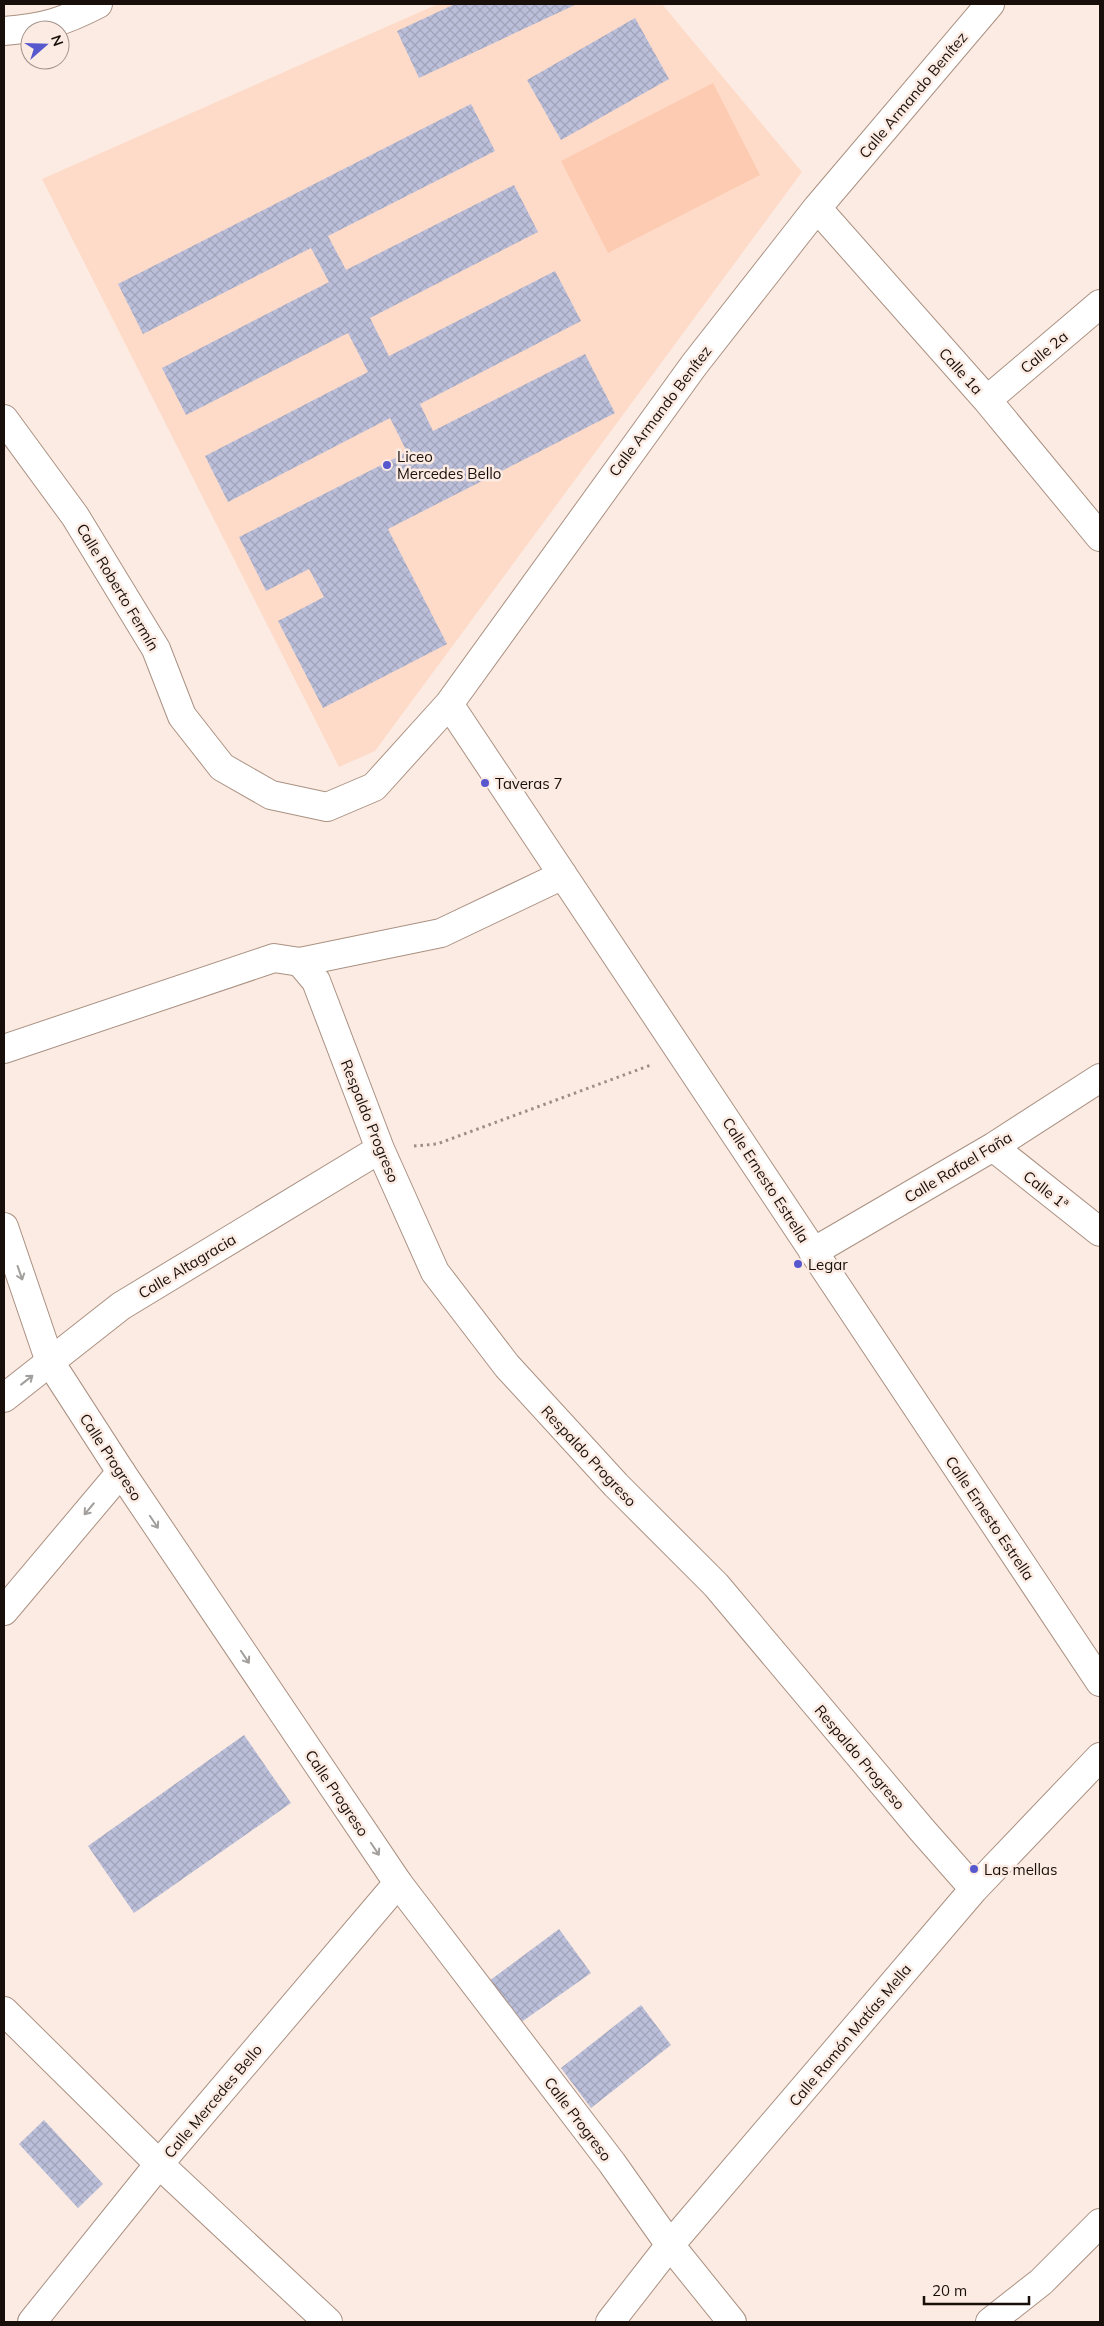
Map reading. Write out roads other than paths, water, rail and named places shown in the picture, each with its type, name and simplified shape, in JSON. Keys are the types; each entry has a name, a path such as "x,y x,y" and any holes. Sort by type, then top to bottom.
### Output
{"street":[{"path":"4,31 48,26 68,19 98,4"},
{"name":"Calle Armando Benítez","path":"326,807 374,787 449,704 682,380 817,208 990,4"},
{"name":"Calle 1a","path":"817,208 987,400 1100,538"},
{"name":"Calle 2a","path":"987,400 1100,304"},
{"name":"Calle Roberto Fermín","path":"4,419 75,516 156,649 182,716 222,767 271,795 326,807"},
{"name":"Calle Ernesto Estrella","path":"449,704 1100,1682"},
{"path":"4,1049 274,958 300,962 441,933 563,875"},
{"name":"Respaldo Progreso","path":"300,962 316,981 380,1149 435,1272 507,1366 576,1443 716,1585 974,1889"},
{"name":"Calle Rafael Faña","path":"813,1252 993,1147 1100,1078"},
{"name":"Calle 1ª","path":"993,1147 1100,1232"},
{"name":"Calle Altagracia","path":"4,1398 121,1306 380,1149"},
{"name":"Calle Progreso","path":"4,1227 50,1362 120,1472 398,1883 612,2163 670,2245 732,2322"},
{"path":"4,1611 120,1472"},
{"name":"Calle Ramón Matías Mella","path":"610,2322 670,2245 974,1889 1100,1757"},
{"name":"Calle Mercedes Bello","path":"32,2322 160,2164 398,1883"},
{"path":"4,2011 160,2164 328,2322"},
{"path":"990,2322 1041,2282 1100,2223"}],"place":[{"name":"Liceo Mercedes Bello","path":"387,465"},
{"name":"Taveras 7","path":"485,783"},
{"name":"Legar","path":"798,1264"},
{"name":"Las mellas","path":"974,1869"}]}
